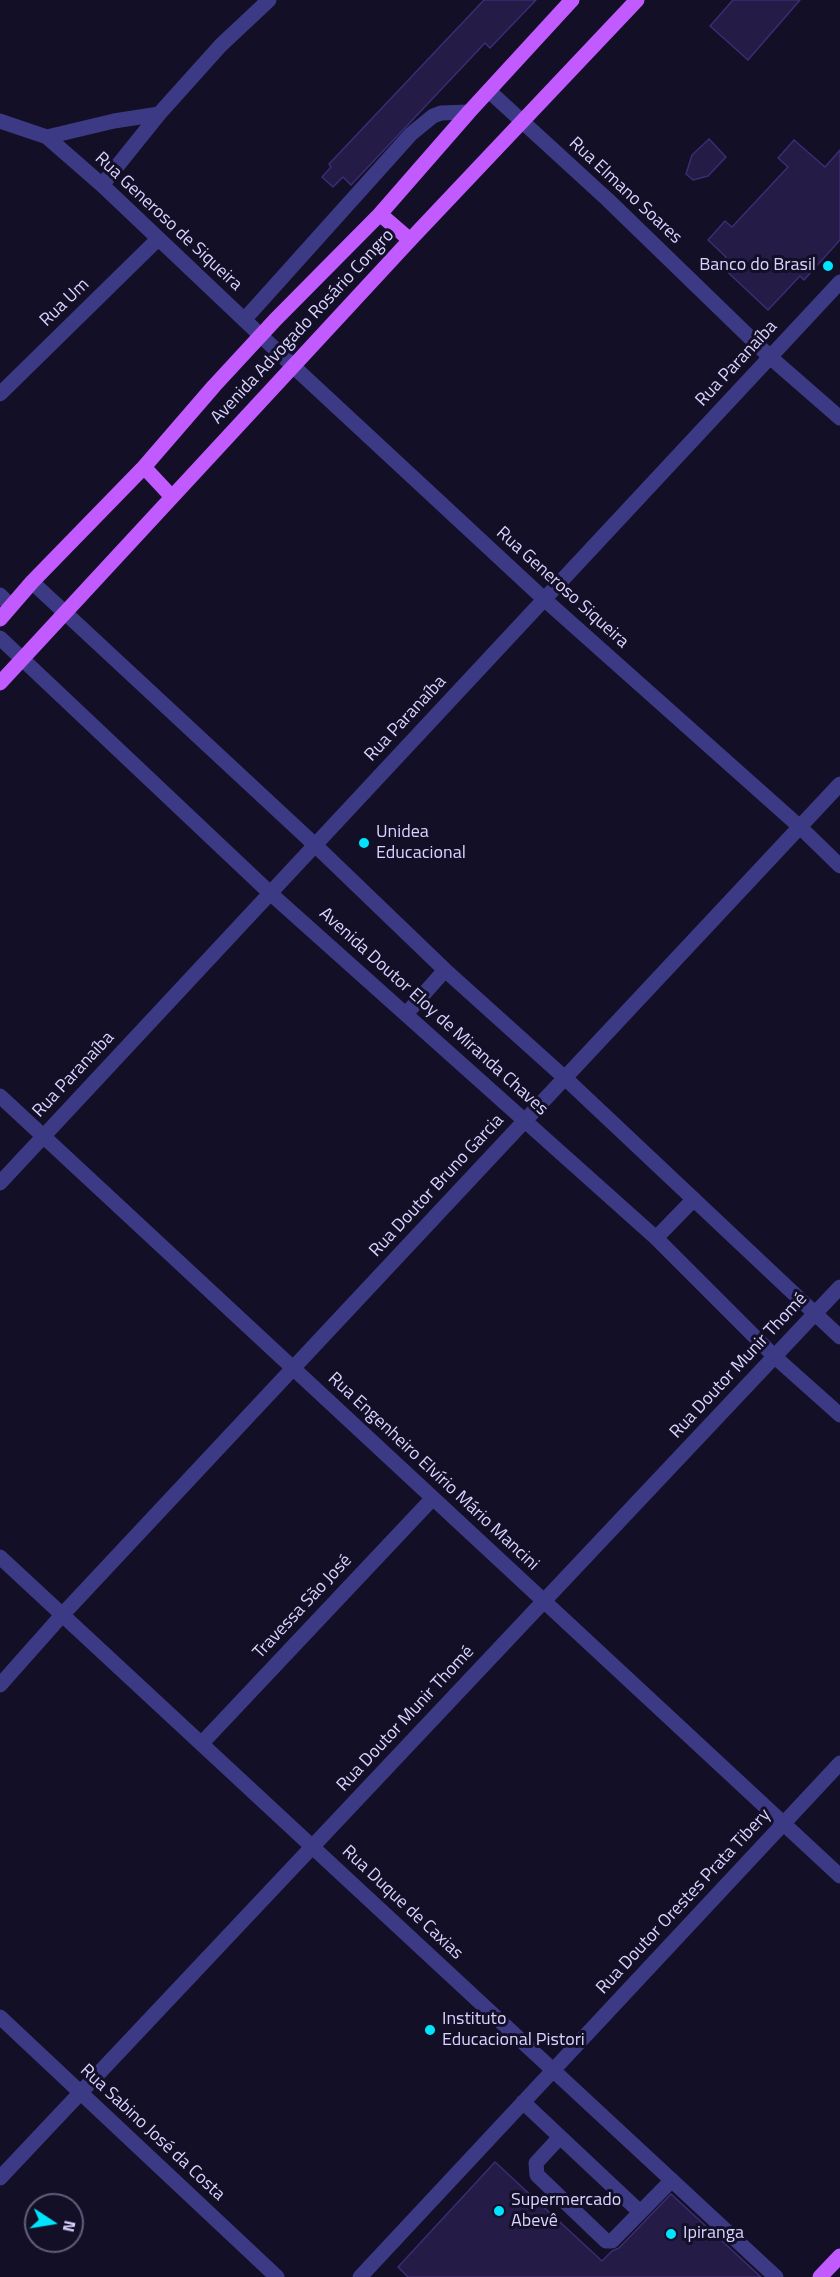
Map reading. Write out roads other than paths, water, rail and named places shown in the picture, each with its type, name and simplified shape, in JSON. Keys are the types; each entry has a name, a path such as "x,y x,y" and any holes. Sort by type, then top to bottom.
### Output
{"main road":[{"name":"Avenida Advogado Rosário Congro","path":"0,618 6,600 32,582 144,467 214,386 380,214 469,112 572,0"},
{"name":"Avenida Advogado Rosário Congro","path":"0,683 634,1"},
{"path":"380,214 410,240"},
{"path":"144,467 172,497"},
{"path":"820,2277 840,2256"}],"street":[{"path":"102,185 159,114 221,45 269,0"},
{"name":"Rua Elmano Soares","path":"489,91 608,200 770,357 840,418"},
{"path":"244,320 411,134 433,116 441,113 469,112"},
{"path":"0,121 47,136 114,121 159,114"},
{"name":"Rua Generoso de Siqueira","path":"47,136 262,336"},
{"name":"Rua Um","path":"0,394 158,239"},
{"name":"Rua Paranaíba","path":"0,1183 840,282"},
{"name":"Rua Generoso Siqueira","path":"262,336 544,599 800,827 840,866"},
{"path":"32,582 840,1337"},
{"name":"Avenida Doutor Eloy de Miranda Chaves","path":"0,638 270,893 656,1238 775,1357 840,1415"},
{"name":"Rua Doutor Bruno Garcia","path":"0,1685 63,1614 840,784"},
{"path":"406,1014 445,970"},
{"name":"Rua Engenheiro Elvírio Mário Mancini","path":"0,1096 840,1876"},
{"path":"656,1238 694,1199"},
{"name":"Rua Doutor Munir Thomé","path":"0,2178 840,1287"},
{"name":"Travessa São José","path":"202,1743 433,1498"},
{"name":"Rua Duque de Caxias","path":"0,1557 776,2277"},
{"name":"Rua Doutor Orestes Prata Tibery","path":"360,2277 840,1763"},
{"name":"Rua Sabino José da Costa","path":"0,2017 277,2277"},
{"path":"523,2102 640,2212"},
{"path":"560,2137 536,2163 537,2175 606,2241 612,2241 672,2180"}],"place":[{"name":"Banco do Brasil","path":"828,266"},
{"name":"Unidea Educacional","path":"364,843"},
{"name":"Instituto Educacional Pistori","path":"430,2030"},
{"name":"Supermercado Abevê","path":"499,2211"},
{"name":"Ipiranga","path":"671,2234"}]}
